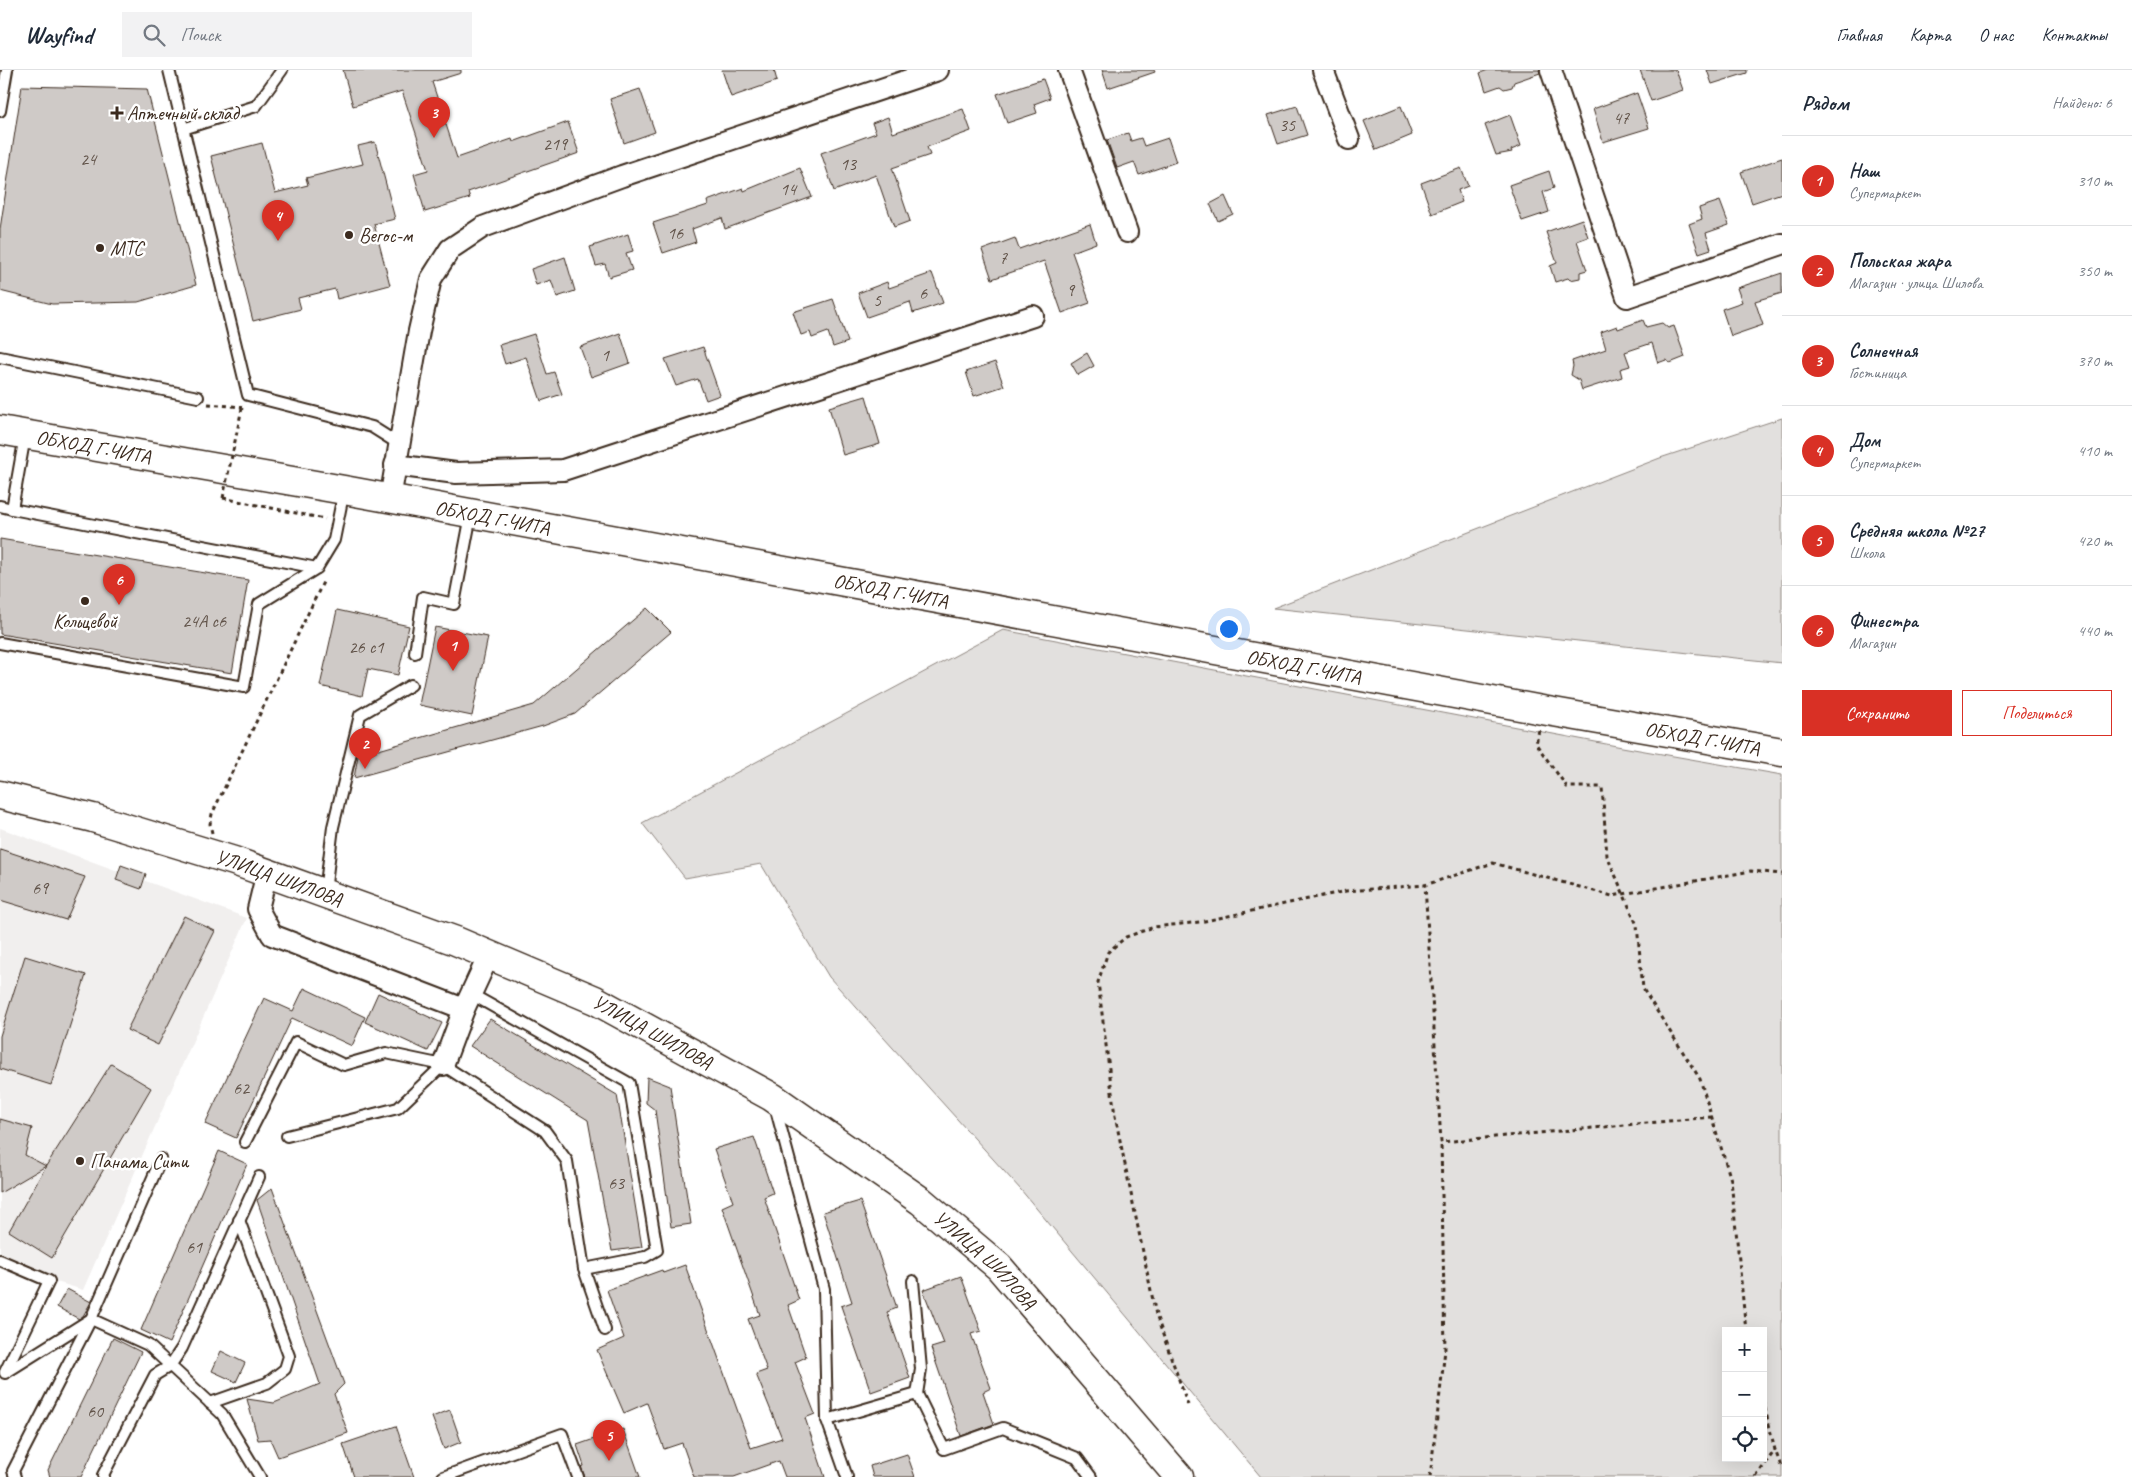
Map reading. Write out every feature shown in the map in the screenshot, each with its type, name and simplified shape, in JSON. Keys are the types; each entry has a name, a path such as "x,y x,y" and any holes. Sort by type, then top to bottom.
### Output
{"main road":[{"name":"ОБХОД Г.ЧИТА","path":"13,432 344,490 1542,710 1782,752"},
{"name":"УЛИЦА ШИЛОВА","path":"0,795 93,818 267,872 456,941 595,1000 772,1097 921,1201 999,1268 1179,1477"}],"street":[{"path":"390,499 419,331 431,279 450,249 483,227 622,176 938,70"},
{"path":"1069,70 1127,232"},
{"path":"1323,70 1349,139"},
{"path":"1553,71 1627,297 1782,244"},
{"path":"396,465 456,473 563,470 1032,316"},
{"path":"267,872 258,909 272,935 467,1001"},
{"path":"443,1066 467,1001 489,955"}],"lane":[{"path":"0,111 7,70"},
{"path":"168,70 248,395 372,427 399,444"},
{"path":"183,129 256,106 282,70"},
{"path":"0,357 198,397"},
{"path":"12,509 13,432"},
{"path":"0,643 244,687 259,604 317,568 334,540 344,490"},
{"path":"0,506 317,568"},
{"path":"415,654 423,597 454,604 471,514"},
{"path":"325,893 333,827 360,715 411,685"},
{"path":"467,1001 629,1083 657,1250 645,1258 584,1269"},
{"path":"245,1142 296,1042 344,1065 386,1053 443,1066 545,1131 567,1160 584,1269 605,1330"},
{"path":"286,1136 398,1108 443,1066"},
{"path":"772,1097 824,1289 827,1420 847,1477"},
{"path":"14,1477 12,1472 91,1319 161,1159"},
{"path":"104,1477 103,1475 155,1376 170,1366 182,1348 258,1177"},
{"path":"210,1403 267,1383 286,1369 289,1356 239,1220"},
{"path":"0,1260 49,1280 3,1374"},
{"path":"913,1282 921,1369 917,1394 944,1449 1004,1428 1076,1458 1091,1477"},
{"path":"91,1319 148,1345 222,1414 260,1477"},
{"path":"3,1374 91,1319"},
{"path":"827,1420 917,1394"},
{"path":"443,1477 562,1434 578,1477"}],"path":[{"path":"207,404 242,408 223,498 338,521"},
{"path":"215,837 210,824 212,814 327,572"},
{"path":"1542,710 1536,744 1567,787 1602,787 1607,856 1637,925 1643,989 1700,1079 1731,1180 1746,1327"},
{"path":"1188,1405 1156,1315 1115,1116 1098,982 1108,952 1126,937 1154,927 1200,922 1346,891 1425,885 1493,863 1612,896 1751,871 1782,874"},
{"path":"1425,885 1441,1142 1445,1350 1430,1477"},
{"path":"1441,1142 1712,1117"},
{"path":"1767,1417 1782,1469"},
{"path":"1756,1477 1775,1450"}],"shaded area":[{"path":"1782,418 1782,663 1273,608 1660,458"},
{"path":"1003,630 1622,747 1782,775 1782,1477 1261,1477 1021,1190 829,977 761,864 685,878 642,823"},
{"path":"0,828 247,918 83,1290 0,1265"}],"building":[{"path":"343,70 461,70 461,73 432,82 457,158 512,139 513,142 568,122 579,153 468,192 470,198 425,212 414,174 428,170 402,91 353,106"},
{"path":"722,70 774,70 777,81 731,97"},
{"path":"1102,70 1154,70 1155,72 1108,88"},
{"path":"1488,70 1539,70 1540,73 1514,82 1512,87 1504,89 1500,86 1486,91 1480,73"},
{"path":"1640,70 1676,70 1683,90 1651,101"},
{"path":"1707,70 1747,70 1747,73 1712,84"},
{"path":"1043,79 1050,98 1034,104 1037,113 1007,123 997,94"},
{"path":"22,86 147,89 196,285 138,302 52,304 0,291 0,229"},
{"path":"640,89 655,132 624,143 610,99"},
{"path":"1637,93 1649,128 1603,142 1593,109"},
{"path":"1297,106 1307,135 1278,144 1268,115"},
{"path":"1401,106 1412,135 1376,150 1364,121"},
{"path":"963,109 971,131 927,147 930,155 892,168 910,221 894,227 876,175 834,191 821,153 876,133 872,123 888,117 893,133"},
{"path":"1510,115 1521,146 1511,150 1512,152 1496,155 1485,125"},
{"path":"1128,133 1131,141 1141,138 1144,146 1168,138 1176,162 1139,175 1134,162 1117,168 1107,140"},
{"path":"375,142 395,219 374,224 390,285 337,299 335,289 298,298 301,309 253,321 211,156 262,143 275,193 308,185 306,178 363,164 358,146"},
{"path":"1782,158 1782,193 1752,203 1741,172"},
{"path":"800,168 812,197 725,229 722,218 692,229 696,242 663,253 653,223 708,205 707,201 743,188 744,191"},
{"path":"1461,168 1468,186 1458,190 1462,202 1432,214 1421,183"},
{"path":"1549,171 1554,188 1543,192 1549,212 1522,221 1509,185"},
{"path":"1225,196 1233,214 1218,221 1210,204"},
{"path":"1720,201 1729,225 1706,233 1711,249 1699,253 1689,224 1702,219 1699,208"},
{"path":"1582,219 1588,237 1577,241 1587,270 1580,272 1580,278 1570,280 1568,278 1555,282 1550,266 1557,263 1546,232"},
{"path":"1090,224 1096,243 1072,252 1090,303 1062,313 1044,261 992,279 982,250 1015,238 1019,249"},
{"path":"628,234 633,251 626,253 632,270 609,277 605,264 596,266 590,247"},
{"path":"565,257 575,291 557,297 551,280 536,285 531,269"},
{"path":"932,273 943,303 913,313 910,302 867,317 858,293 887,282 889,288"},
{"path":"1782,273 1782,293 1755,301 1763,325 1731,336 1722,309 1742,302 1737,288"},
{"path":"833,299 848,342 833,347 828,332 812,338 810,332 801,335 793,312"},
{"path":"1643,320 1646,327 1662,323 1668,328 1674,326 1685,357 1670,363 1666,360 1658,363 1652,343 1625,352 1630,366 1620,369 1622,377 1582,390 1579,380 1571,375 1572,361 1606,349 1601,332 1617,326 1618,329"},
{"path":"620,333 630,363 591,377 580,347"},
{"path":"534,334 547,374 554,372 562,394 541,401 526,357 505,364 499,345"},
{"path":"703,347 720,395 706,400 698,379 676,386 665,359"},
{"path":"1087,353 1094,366 1078,375 1071,363"},
{"path":"995,362 1004,386 974,396 966,372"},
{"path":"866,396 880,444 843,455 829,407"},
{"name":"Кольцевой","path":"0,539 248,580 232,673 0,634"},
{"path":"647,608 671,632 575,714 543,726 354,778 358,756 534,705"},
{"path":"337,610 409,626 398,675 368,669 362,696 320,686"},
{"path":"435,627 488,637 472,716 419,705"},
{"path":"0,849 85,877 66,920 0,900"},
{"path":"121,865 146,874 141,889 116,880"},
{"path":"184,916 215,931 158,1045 127,1030"},
{"path":"25,956 86,975 51,1085 0,1069 0,1036"},
{"path":"304,988 365,1017 352,1046 292,1018 236,1138 205,1124 264,998 293,1011"},
{"path":"378,993 442,1023 428,1051 365,1022"},
{"path":"490,1019 617,1095 642,1247 612,1251 588,1120 470,1046"},
{"name":"Панама Сити","path":"111,1064 151,1088 52,1258 9,1231 46,1166"},
{"path":"647,1077 670,1086 691,1224 671,1227 655,1110 646,1103"},
{"path":"0,1119 32,1128 25,1155 46,1166 0,1193"},
{"path":"754,1137 773,1193 764,1197 799,1300 788,1305 806,1357 795,1362 815,1414 805,1418 825,1477 785,1477 779,1461 734,1477 694,1477 682,1443 664,1449 647,1403 624,1413 597,1350 624,1338 607,1290 662,1270 663,1273 685,1265 751,1448 782,1438 756,1374 767,1370 748,1319 760,1315 722,1207 733,1202 714,1149"},
{"path":"219,1151 247,1164 169,1343 141,1330"},
{"path":"272,1188 344,1384 334,1394 348,1433 278,1457 270,1439 258,1440 247,1399 274,1403 320,1384 257,1200"},
{"path":"860,1201 897,1308 887,1312 910,1378 871,1392 841,1306 852,1302 823,1212"},
{"path":"961,1276 981,1331 971,1334 991,1388 983,1392 994,1424 961,1436 931,1348 944,1344 923,1290"},
{"path":"67,1289 91,1302 83,1316 79,1319 57,1307"},
{"path":"113,1338 141,1352 81,1477 50,1477 48,1470"},
{"path":"221,1351 245,1363 236,1382 212,1371"},
{"path":"450,1410 461,1442 444,1449 432,1417"},
{"path":"396,1426 414,1477 354,1477 343,1444"},
{"path":"623,1429 640,1477 585,1477 581,1467 584,1466 577,1445"},
{"path":"907,1454 915,1477 873,1477 870,1466"}],"place":[{"name":"Аптечный склад","path":"117,113"},
{"name":"Солнечная","path":"434,138"},
{"name":"Вегос-м","path":"349,235"},
{"name":"Дом","path":"278,241"},
{"name":"МТС","path":"100,248"},
{"name":"Кольцевой","path":"85,601"},
{"name":"Финестра","path":"119,605"},
{"name":"Наш","path":"453,671"},
{"name":"Польская жара","path":"365,769"},
{"name":"Панама Сити","path":"80,1161"},
{"name":"Средняя школа №27","path":"609,1461"}]}
